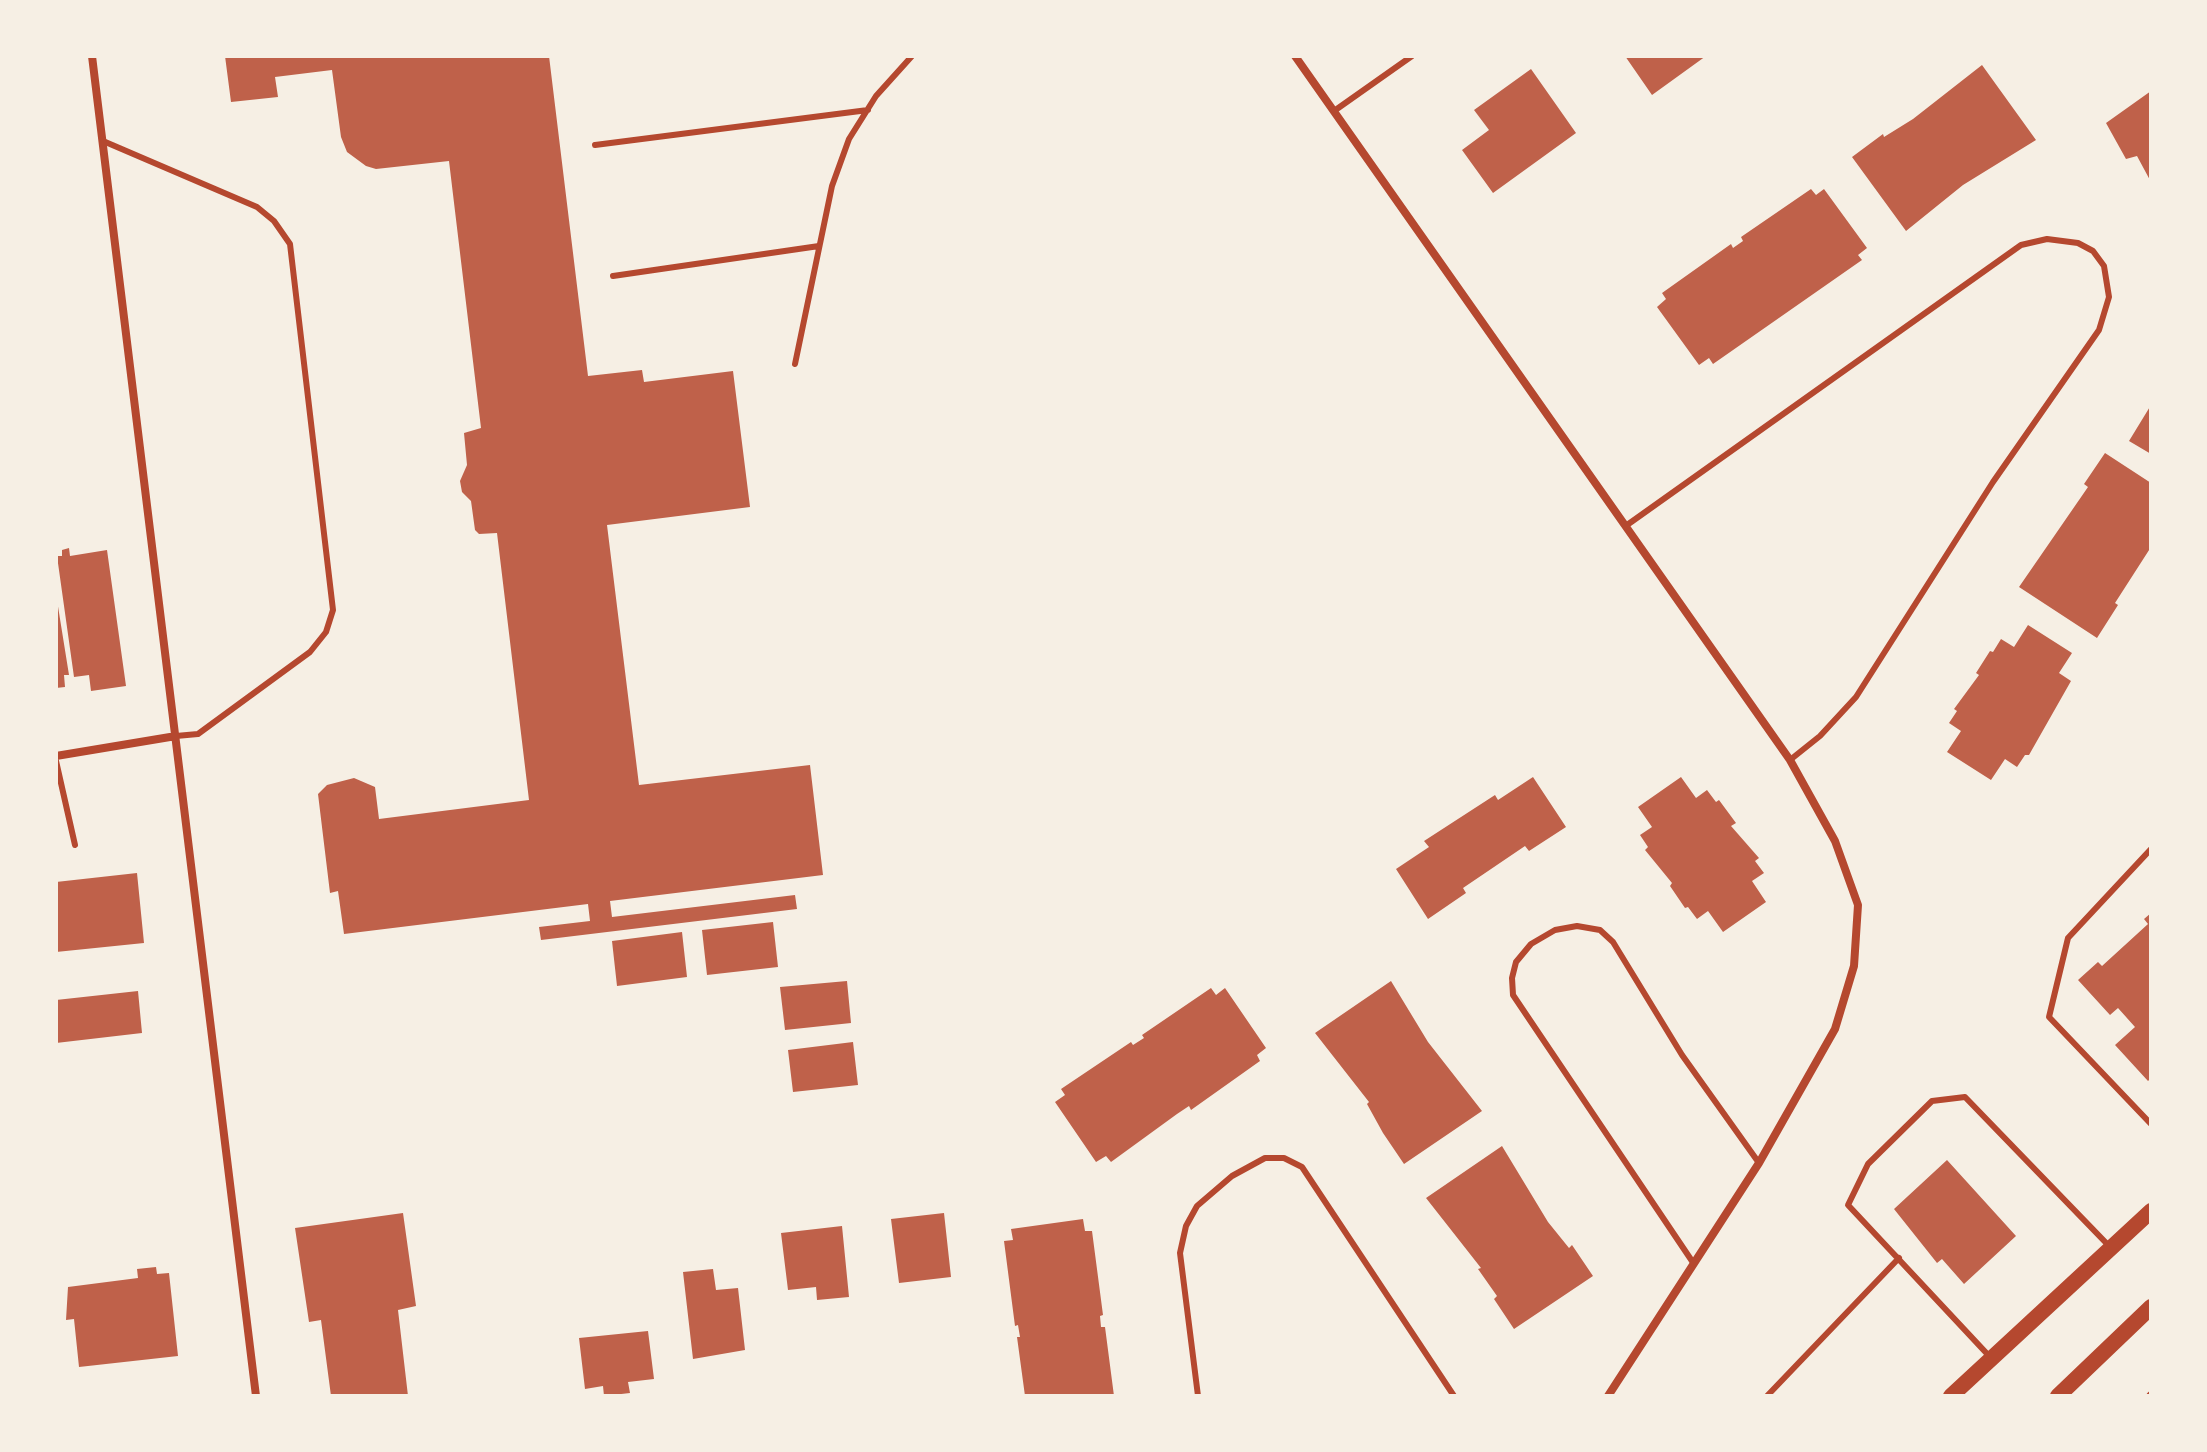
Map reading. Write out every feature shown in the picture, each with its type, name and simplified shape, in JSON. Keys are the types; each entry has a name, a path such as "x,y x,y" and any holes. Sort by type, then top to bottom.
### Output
{"main road":[{"path":"1951,1396 2151,1211"},
{"path":"2058,1396 2151,1307"}],"street":[{"path":"92,56 256,1396"},
{"path":"1295,56 1790,760 1835,841 1858,905 1854,966 1835,1029 1759,1163 1608,1396"},
{"path":"56,759 176,736"}],"lane":[{"path":"795,364 832,186 849,139 912,56"},
{"path":"1334,111 1412,56"},
{"path":"595,145 868,110"},
{"path":"103,141 257,207 274,221 290,244 333,610 326,632 310,652 198,734 176,736"},
{"path":"1627,525 2021,245 2047,239 2078,243 2093,251 2104,266 2109,297 2099,330 1993,482 1856,697 1820,736 1790,760"},
{"path":"613,276 819,246"},
{"path":"56,759 75,845"},
{"path":"2151,849 2068,938 2049,1017 2151,1124"},
{"path":"1694,1264 1513,995 1512,978 1516,962 1531,944 1555,930 1577,926 1600,930 1613,942 1682,1055 1759,1163"},
{"path":"1992,1358 1848,1205 1868,1164 1932,1101 1965,1097 2111,1248"},
{"path":"1198,1396 1180,1253 1186,1226 1197,1206 1232,1176 1265,1158 1284,1158 1302,1167 1454,1396"},
{"path":"1767,1396 1899,1258"}],"building":[{"path":"225,56 549,56 588,376 642,370 644,382 733,371 750,507 607,525 639,785 810,765 823,875 610,901 612,917 795,895 797,909 541,940 539,927 590,921 588,904 344,934 338,891 330,893 318,794 327,785 354,778 375,787 379,819 529,800 497,533 479,534 475,530 471,501 462,492 460,481 467,465 464,433 481,428 449,161 376,169 366,166 347,152 341,137 332,70 275,77 278,97 231,102"},
{"path":"1625,56 1706,56 1652,95"},
{"path":"1982,65 2036,140 1963,185 1906,231 1852,157 1883,134 1884,137 1913,119"},
{"path":"1531,69 1576,133 1493,193 1462,150 1489,130 1474,110"},
{"path":"2151,91 2151,182 2137,156 2126,159 2106,123"},
{"path":"1811,189 1816,195 1824,189 1867,248 1858,255 1862,260 1713,364 1709,358 1699,365 1657,307 1666,299 1662,293 1731,244 1733,248 1743,241 1741,237"},
{"path":"2151,405 2151,454 2129,441"},
{"path":"2105,453 2151,483 2151,547 2097,638 2019,587 2088,487 2084,484"},
{"path":"69,548 70,556 107,550 126,686 91,691 89,675 74,677 57,556 62,556 62,550"},
{"path":"56,594 69,675 64,675 65,687 56,688"},
{"path":"2028,625 2072,653 2059,673 2071,681 2029,755 2025,755 2017,767 2005,759 1991,780 1947,752 1961,731 1949,723 1957,711 1954,709 1979,675 1976,673 1990,651 1993,652 2001,639 2014,647"},
{"path":"1533,777 1566,827 1529,851 1525,846 1463,888 1466,893 1428,919 1396,869 1429,847 1424,841 1495,795 1498,800"},
{"path":"1681,777 1696,798 1707,790 1716,802 1719,800 1736,823 1731,826 1759,858 1755,861 1764,873 1752,881 1766,902 1723,932 1708,911 1697,919 1688,907 1685,908 1670,886 1672,883 1645,850 1648,847 1640,835 1652,827 1638,807"},
{"path":"137,873 144,943 56,952 56,882"},
{"path":"2151,913 2151,1078 2148,1081 2115,1045 2135,1027 2118,1008 2110,1015 2078,980 2098,962 2102,966 2148,924 2144,919"},
{"path":"773,922 778,967 707,975 702,930"},
{"path":"682,932 687,977 617,986 612,941"},
{"path":"847,981 851,1023 785,1030 780,987"},
{"path":"1391,981 1428,1042 1482,1111 1404,1164 1383,1133 1367,1104 1369,1102 1315,1033"},
{"path":"1211,988 1216,995 1225,988 1266,1048 1257,1055 1260,1061 1191,1110 1189,1106 1177,1114 1111,1162 1106,1156 1096,1162 1055,1102 1065,1095 1061,1089 1131,1042 1133,1045 1144,1038 1142,1035"},
{"path":"138,991 142,1033 56,1043 56,1000"},
{"path":"853,1042 858,1085 793,1092 788,1050"},
{"path":"1502,1146 1548,1222 1569,1248 1572,1245 1593,1276 1514,1329 1494,1299 1497,1296 1478,1269 1481,1268 1426,1198"},
{"path":"1947,1160 2016,1236 1964,1284 1942,1259 1937,1263 1894,1209"},
{"path":"403,1213 416,1306 398,1310 408,1396 331,1396 321,1320 309,1322 295,1228"},
{"path":"944,1213 951,1277 899,1283 891,1219"},
{"path":"1083,1219 1085,1231 1092,1231 1103,1315 1100,1316 1101,1327 1105,1327 1114,1396 1025,1396 1017,1337 1020,1337 1018,1325 1015,1326 1004,1241 1013,1240 1011,1229"},
{"path":"842,1226 849,1297 817,1300 816,1287 788,1290 781,1233"},
{"path":"156,1267 157,1274 169,1273 178,1356 79,1367 74,1319 66,1320 68,1287 138,1278 137,1269"},
{"path":"713,1269 716,1290 738,1288 745,1350 693,1359 683,1272"},
{"path":"648,1331 654,1379 628,1382 630,1393 604,1396 603,1386 585,1389 579,1338"}]}
